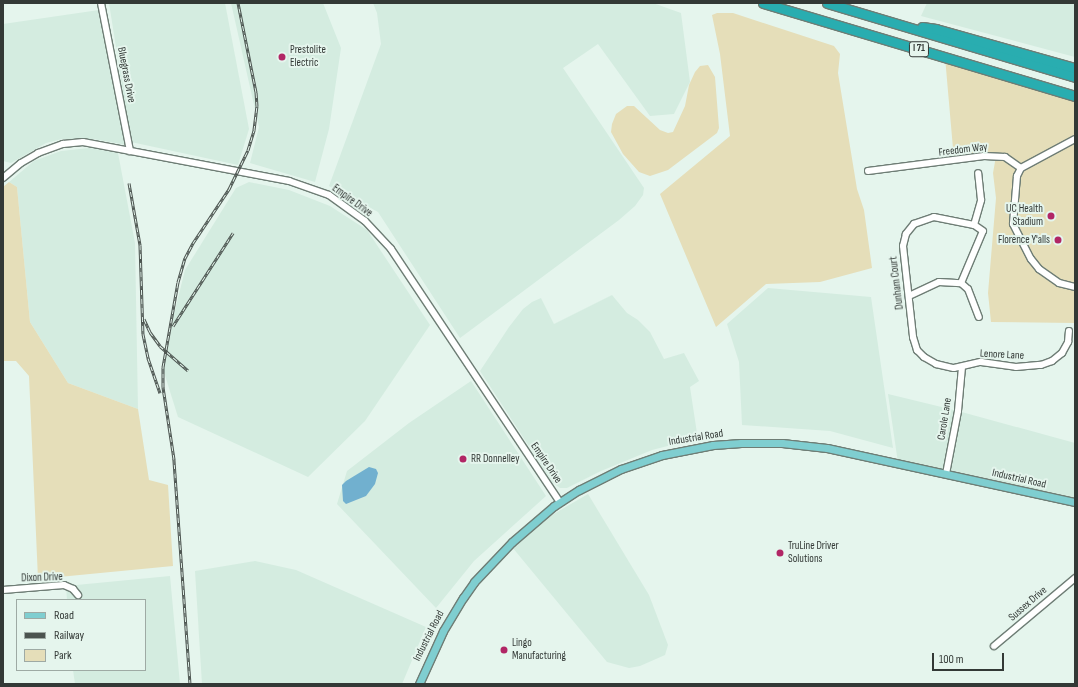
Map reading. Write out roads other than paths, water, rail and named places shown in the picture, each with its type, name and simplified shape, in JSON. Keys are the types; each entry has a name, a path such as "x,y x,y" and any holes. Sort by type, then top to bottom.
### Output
{"highway":[{"name":"I 71","path":"763,3 1075,96"},
{"name":"I 71","path":"827,3 1075,77"},
{"path":"901,26 936,29 1075,68"}],"main road":[{"name":"Industrial Road","path":"419,684 443,631 474,582 516,538 560,502 597,481 641,462 682,450 741,442 782,443 827,448 1075,502"}],"street":[{"name":"Bluegrass Drive","path":"101,3 130,151"},
{"path":"1075,139 1021,168 1017,176 1013,224 1031,259 1039,269 1059,283 1075,287"},
{"name":"Empire Drive","path":"4,175 30,157 63,144 83,142 289,181 329,195 365,221 381,237 398,259 560,502"},
{"name":"Freedom Way","path":"868,171 984,156 1005,157 1021,168"},
{"path":"961,283 983,233 981,228 974,225 981,200 978,173"},
{"name":"Dunham Court","path":"962,367 954,368 936,364 924,357 917,350 913,337 903,246 909,229 920,221 934,217 974,225"},
{"path":"909,296 939,282 961,283 968,289 979,317"},
{"name":"Lenore Lane","path":"962,367 981,362 1021,367 1052,361 1058,358 1065,348 1069,331"},
{"name":"Carole Lane","path":"946,474 958,411 962,367"},
{"name":"Sussex Drive","path":"994,646 1075,578"},
{"name":"Dixon Drive","path":"3,590 64,585 73,589 78,595"}],"water":[{"path":"369,467 376,469 378,473 375,484 366,496 346,504 343,501 342,485"}],"railway":[{"path":"190,684 174,459 163,387 163,367 178,282 185,258 193,243 229,189 248,150 254,130 257,106 256,92 238,3"},
{"path":"129,183 140,245 143,334 148,358 160,393"},
{"path":"173,326 233,233"},
{"path":"144,319 150,332 160,346 188,370"}],"place":[{"name":"Prestolite Electric","path":"282,57"},
{"name":"UC Health Stadium","path":"1051,216"},
{"name":"Florence Y'alls","path":"1058,240"},
{"name":"RR Donnelley","path":"463,459"},
{"name":"TruLine Driver Solutions","path":"780,553"},
{"name":"Lingo Manufacturing","path":"504,650"}]}
